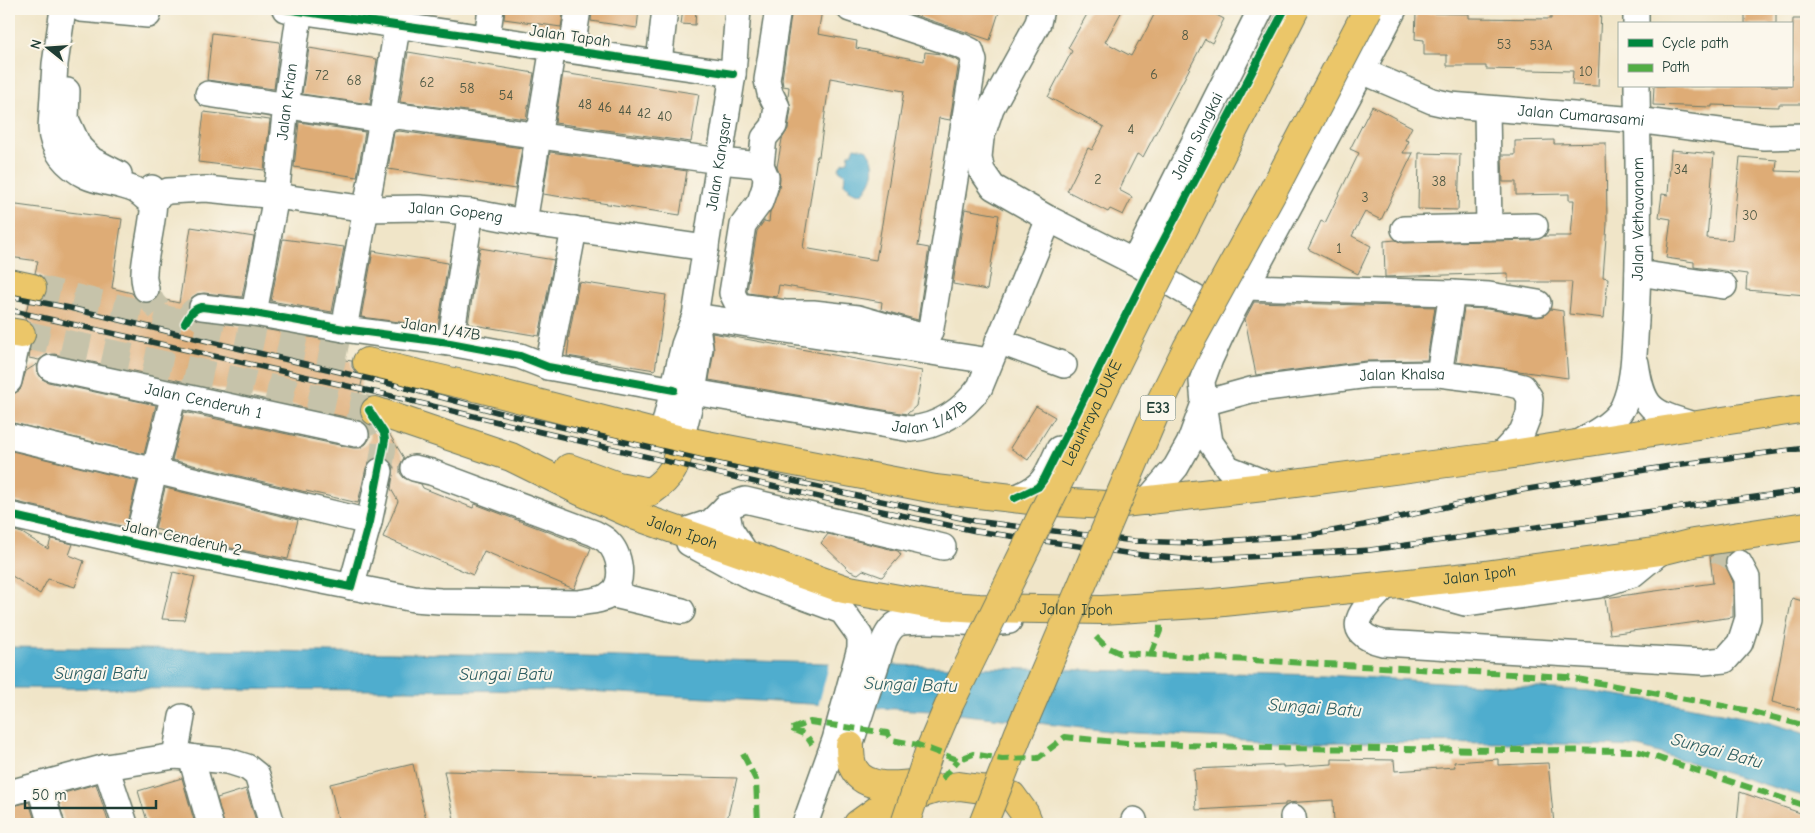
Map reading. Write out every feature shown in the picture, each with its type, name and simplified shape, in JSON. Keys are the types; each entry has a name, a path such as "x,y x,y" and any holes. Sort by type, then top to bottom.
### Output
{"main road":[{"name":"Lebuhraya DUKE","path":"905,824 929,752 950,703 1145,307 1295,9"},
{"name":"E33","path":"983,824 1018,735 1156,411 1187,348 1368,9"},
{"path":"367,362 479,388 672,438 935,489 1015,498 1106,505 1146,502 1500,456 1806,408"},
{"name":"Jalan Ipoh","path":"375,411 511,457 636,516 844,589 932,605 979,608 1102,610 1214,603 1477,576 1661,550 1704,546 1806,526"},
{"path":"511,457 571,468 618,486 650,492 665,482 678,460 672,438"},
{"path":"842,743 854,771 860,777 874,783 899,786 957,777 977,779 997,786 1012,796 1025,814 1029,824"},
{"path":"858,824 883,806 936,789 959,786 1012,796"},
{"path":"862,824 883,806"}],"street":[{"path":"63,9 55,64 51,128 51,138 56,151 71,166 85,176 136,190 153,204"},
{"path":"146,289 144,274 154,190 148,181 120,174 92,160 79,147 66,119 68,78 80,9 148,15"},
{"path":"487,38 491,9"},
{"path":"524,222 538,136 562,48 578,9"},
{"path":"658,62 665,9"},
{"name":"Jalan Kangsar","path":"672,438 683,391 700,348 695,316 733,74 738,9"},
{"path":"778,9 767,80 776,107 774,126 764,138 761,165 766,177 765,187 760,202 743,225 732,293 736,302 741,306 786,313 813,313 858,318 921,336 929,334 931,328 974,61 971,51 960,46 850,9"},
{"path":"1042,9 1038,23 991,108 981,138 979,156 982,171 993,187 1049,220 1141,266 1229,318"},
{"name":"Jalan Sungkai","path":"1141,266 1262,9"},
{"path":"1015,498 1038,487 1044,480 1141,266 1285,9"},
{"path":"1272,486 1228,468 1210,442 1202,382 1210,359 1229,318 1394,9"},
{"path":"1636,9 1636,22"},
{"name":"Jalan Tapah","path":"295,10 398,18 487,38 733,74"},
{"name":"Jalan Krian","path":"254,313 276,196 295,10"},
{"path":"344,329 358,244 367,209 398,18"},
{"name":"Jalan Cumarasami","path":"1362,71 1432,100 1450,105 1637,120 1764,137 1806,136"},
{"name":"Jalan Vethavanam","path":"1634,351 1638,274 1637,88"},
{"path":"208,94 382,120 398,116 720,161 761,165"},
{"path":"1487,109 1489,227"},
{"path":"723,134 764,138"},
{"name":"Jalan Gopeng","path":"153,204 159,195 168,191 206,189 276,196 367,209 419,208 471,212 524,222 706,248"},
{"path":"450,343 471,212"},
{"name":"Jalan 1/47B","path":"202,307 254,313 344,329 450,343 520,356 548,367 901,428 921,428 952,415 963,407 980,386 1049,220"},
{"path":"1404,229 1535,226"},
{"path":"548,367 574,229"},
{"path":"1638,274 1724,286"},
{"path":"1245,288 1452,293 1489,295 1538,303"},
{"path":"1439,374 1452,293"},
{"path":"695,316 994,351 1064,365"},
{"path":"1634,351 1640,388 1651,408 1668,418 1694,425"},
{"path":"1574,445 1610,422 1622,408 1629,385 1634,351"},
{"name":"Jalan Cenderuh 1","path":"23,353 174,394 356,434"},
{"name":"Jalan Khalsa","path":"1204,403 1251,390 1368,375 1439,374 1503,382 1523,387 1530,398 1529,414 1522,432 1500,456"},
{"path":"136,544 174,394"},
{"path":"1146,502 1176,467 1189,444 1204,403"},
{"path":"9,436 369,522"},
{"path":"414,468 576,526 607,540 617,554 619,562 617,583 610,594 682,611"},
{"path":"351,587 379,482"},
{"path":"670,528 711,522 726,507 745,500 943,547"},
{"path":"726,507 730,529 747,555"},
{"name":"Jalan Cenderuh 2","path":"9,515 136,544 397,597 440,601 579,603 595,601 610,594"},
{"path":"670,528 691,544 752,578 842,611 860,636 860,648 842,743 822,824"},
{"path":"1391,585 1363,609 1359,619 1359,628 1363,635 1373,641 1703,662 1725,660 1740,643 1748,618 1748,594 1747,578 1739,563"},
{"path":"805,824 842,743 884,641 890,630 899,623 932,621 987,624 1102,610"},
{"path":"182,717 183,757 210,824"},
{"path":"9,793 106,767 183,757 228,761 240,764 257,775 272,824"},
{"path":"106,767 125,824"},
{"path":"40,785 51,824"}],"water":[{"path":"855,147 868,150 873,164 872,178 861,193 849,190 849,187 844,184 845,174 839,170 840,165 848,161 849,154 853,152"},
{"name":"Sungai Batu","path":"9,647 586,656 1030,669 1326,675 1589,691 1672,703 1767,722 1806,734 1806,797 1639,747 1534,743 1300,742 1118,732 931,711 587,691 9,688"}],"pier":[{"path":"830,661 882,662 867,710 818,707"}],"building":[{"path":"505,9 564,9 561,27 504,19"},
{"path":"592,9 639,9 637,28 591,21"},
{"path":"683,9 696,9 695,25 681,24"},
{"path":"792,9 822,10 818,34 857,41 856,48 924,61 925,52 941,54 959,61 950,120 939,118 918,246 929,248 918,320 881,310 882,302 779,285 777,297 748,293 757,231 764,221 769,222 770,212 779,189 780,178 777,167 782,139 788,129 791,109 788,97 789,87 783,86 782,79","holes":["830,78 904,91 876,260 803,248"]},
{"path":"902,9 1000,9 990,40 902,11"},
{"path":"1090,9 1123,9 1105,42 1131,56 1157,9 1205,9 1224,19 1212,43 1205,39 1143,157 1137,154 1119,190 1132,197 1123,215 1110,209 1108,212 1067,191 1088,148 1092,150 1104,127 1048,97 1072,51 1068,48"},
{"path":"1551,9 1601,9 1598,86 1572,85 1573,71 1486,69 1486,66 1447,66 1447,55 1424,55 1424,40 1415,39 1416,13 1469,14 1469,18 1551,19"},
{"path":"1745,9 1776,9 1776,22 1745,22"},
{"path":"1793,19 1806,19 1806,104 1779,104 1779,107 1653,105 1654,88 1792,88"},
{"path":"212,33 280,42 274,89 207,80"},
{"path":"309,48 377,59 370,104 302,94"},
{"path":"408,52 534,73 526,119 400,102"},
{"path":"563,73 699,94 691,142 555,123"},
{"path":"1372,106 1412,127 1405,140 1409,141 1403,153 1413,153 1381,220 1365,212 1352,236 1371,246 1358,274 1308,249 1321,221 1325,223 1359,153 1350,149"},
{"path":"204,112 270,120 264,170 198,162"},
{"path":"299,122 365,132 357,177 294,167"},
{"path":"399,131 522,148 515,189 388,169 394,132"},
{"path":"1554,140 1554,144 1606,143 1607,224 1603,277 1608,278 1604,318 1569,314 1572,282 1508,282 1508,273 1385,277 1384,241 1396,240 1404,243 1535,240 1545,236 1571,236 1574,200 1569,200 1569,194 1516,195 1516,182 1503,182 1502,155 1515,155 1515,141"},
{"path":"1671,150 1714,154 1707,238 1732,240 1740,157 1777,160 1776,171 1806,172 1806,295 1746,290 1747,274 1694,267 1694,262 1666,258 1671,219 1659,217 1662,194 1668,195"},
{"path":"550,152 687,171 680,215 543,194"},
{"path":"1419,153 1460,154 1458,210 1418,209"},
{"path":"9,204 122,219 112,288 132,293 142,303 150,303 157,298 179,303 191,227 254,237 242,297 197,294 191,298 188,305 189,312 193,318 200,321 252,327 332,341 330,358 352,361 352,367 356,373 363,377 357,402 362,403 360,415 363,421 370,426 388,432 404,458 400,465 400,473 404,478 421,484 423,488 473,508 475,504 591,548 574,589 484,551 473,575 383,537 398,501 391,489 394,467 390,461 383,457 373,459 372,456 366,468 358,503 172,460 184,412 353,448 360,448 366,444 370,438 370,430 366,424 359,420 54,354 46,355 39,360 29,358 31,345 36,336 35,328 31,322 25,319 28,303 36,303 43,299 47,292 47,284 43,277 35,273 38,261 9,257"},
{"path":"965,209 999,215 987,290 953,284"},
{"path":"283,239 344,247 332,312 271,301"},
{"path":"480,248 554,260 539,336 468,324"},
{"path":"373,251 448,263 438,327 361,317"},
{"path":"579,282 666,295 655,370 567,356"},
{"path":"1254,302 1435,307 1427,360 1366,361 1256,375 1245,319"},
{"path":"1464,308 1487,309 1536,317 1544,316 1550,309 1563,311 1568,378 1456,362"},
{"path":"712,333 922,371 916,406 907,414 709,380 714,350"},
{"path":"37,364 38,373 42,379 48,382 156,405 144,454 9,422 11,395 20,390 26,371"},
{"path":"1036,406 1055,417 1028,460 1010,448"},
{"path":"12,451 137,481 126,527 12,501 9,496 9,464"},
{"path":"165,488 298,520 288,559 215,545 155,529"},
{"path":"15,531 22,533 48,549 51,539 73,544 69,555 84,561 75,587 48,579 40,594 9,574 9,542"},
{"path":"828,534 898,551 901,555 882,577 863,570 858,574 850,571 821,543"},
{"path":"1729,553 1725,563 1733,582 1733,617 1610,634 1605,598 1713,583 1710,556"},
{"path":"173,572 195,577 184,620 162,619"},
{"path":"1792,598 1806,602 1806,711 1772,702"},
{"path":"1332,759 1394,760 1395,771 1455,767 1454,762 1498,759 1498,765 1548,763 1554,824 1334,824 1333,800 1196,810 1194,769 1332,764"},
{"path":"413,764 427,824 339,824 330,784"},
{"path":"444,771 737,778 726,824 455,824"},
{"path":"182,778 195,824 148,824 138,791"},
{"path":"96,784 109,824 65,824 57,795"},
{"path":"246,789 257,824 224,824 217,798"},
{"path":"1740,792 1806,815 1806,824 1737,824"},
{"path":"29,802 36,824 9,824 9,807"}],"tunnel":[{"path":"32,288 168,320 367,362"},
{"path":"146,289 153,303 168,320"},
{"path":"185,323 194,311 202,307"},
{"path":"21,334 375,411"},
{"path":"369,410 383,433 384,445 380,471"},
{"path":"1715,550 1726,554 1739,563"}],"railway":[{"path":"9,296 70,308 387,383 501,413 853,495 975,521 1134,541 1194,543 1311,535 1522,490 1682,464 1806,448"},
{"path":"9,310 383,394 849,504 976,531 1133,554 1194,560 1370,550 1806,490"}],"marked path":[{"path":"1151,654 1160,631 1160,624"},
{"path":"1096,637 1105,646 1120,653 1567,677 1745,710 1806,726"},
{"path":"792,729 810,722 887,733 892,740 918,745 958,760 973,754 1002,759 1038,758 1065,737 1127,743 1270,748 1637,751 1806,806"},
{"path":"792,729 806,735 812,744"},
{"path":"743,754 756,780 758,824"},
{"path":"942,779 958,760"}],"cycle path":[{"path":"285,9 733,74"},
{"path":"1015,498 1038,487 1044,479 1148,270 1285,9"},
{"path":"185,323 194,311 202,307 254,313 344,329 450,343 520,356 548,367 674,390"},
{"path":"9,515 136,544 351,587 369,522 385,440 384,433 369,410"}]}
